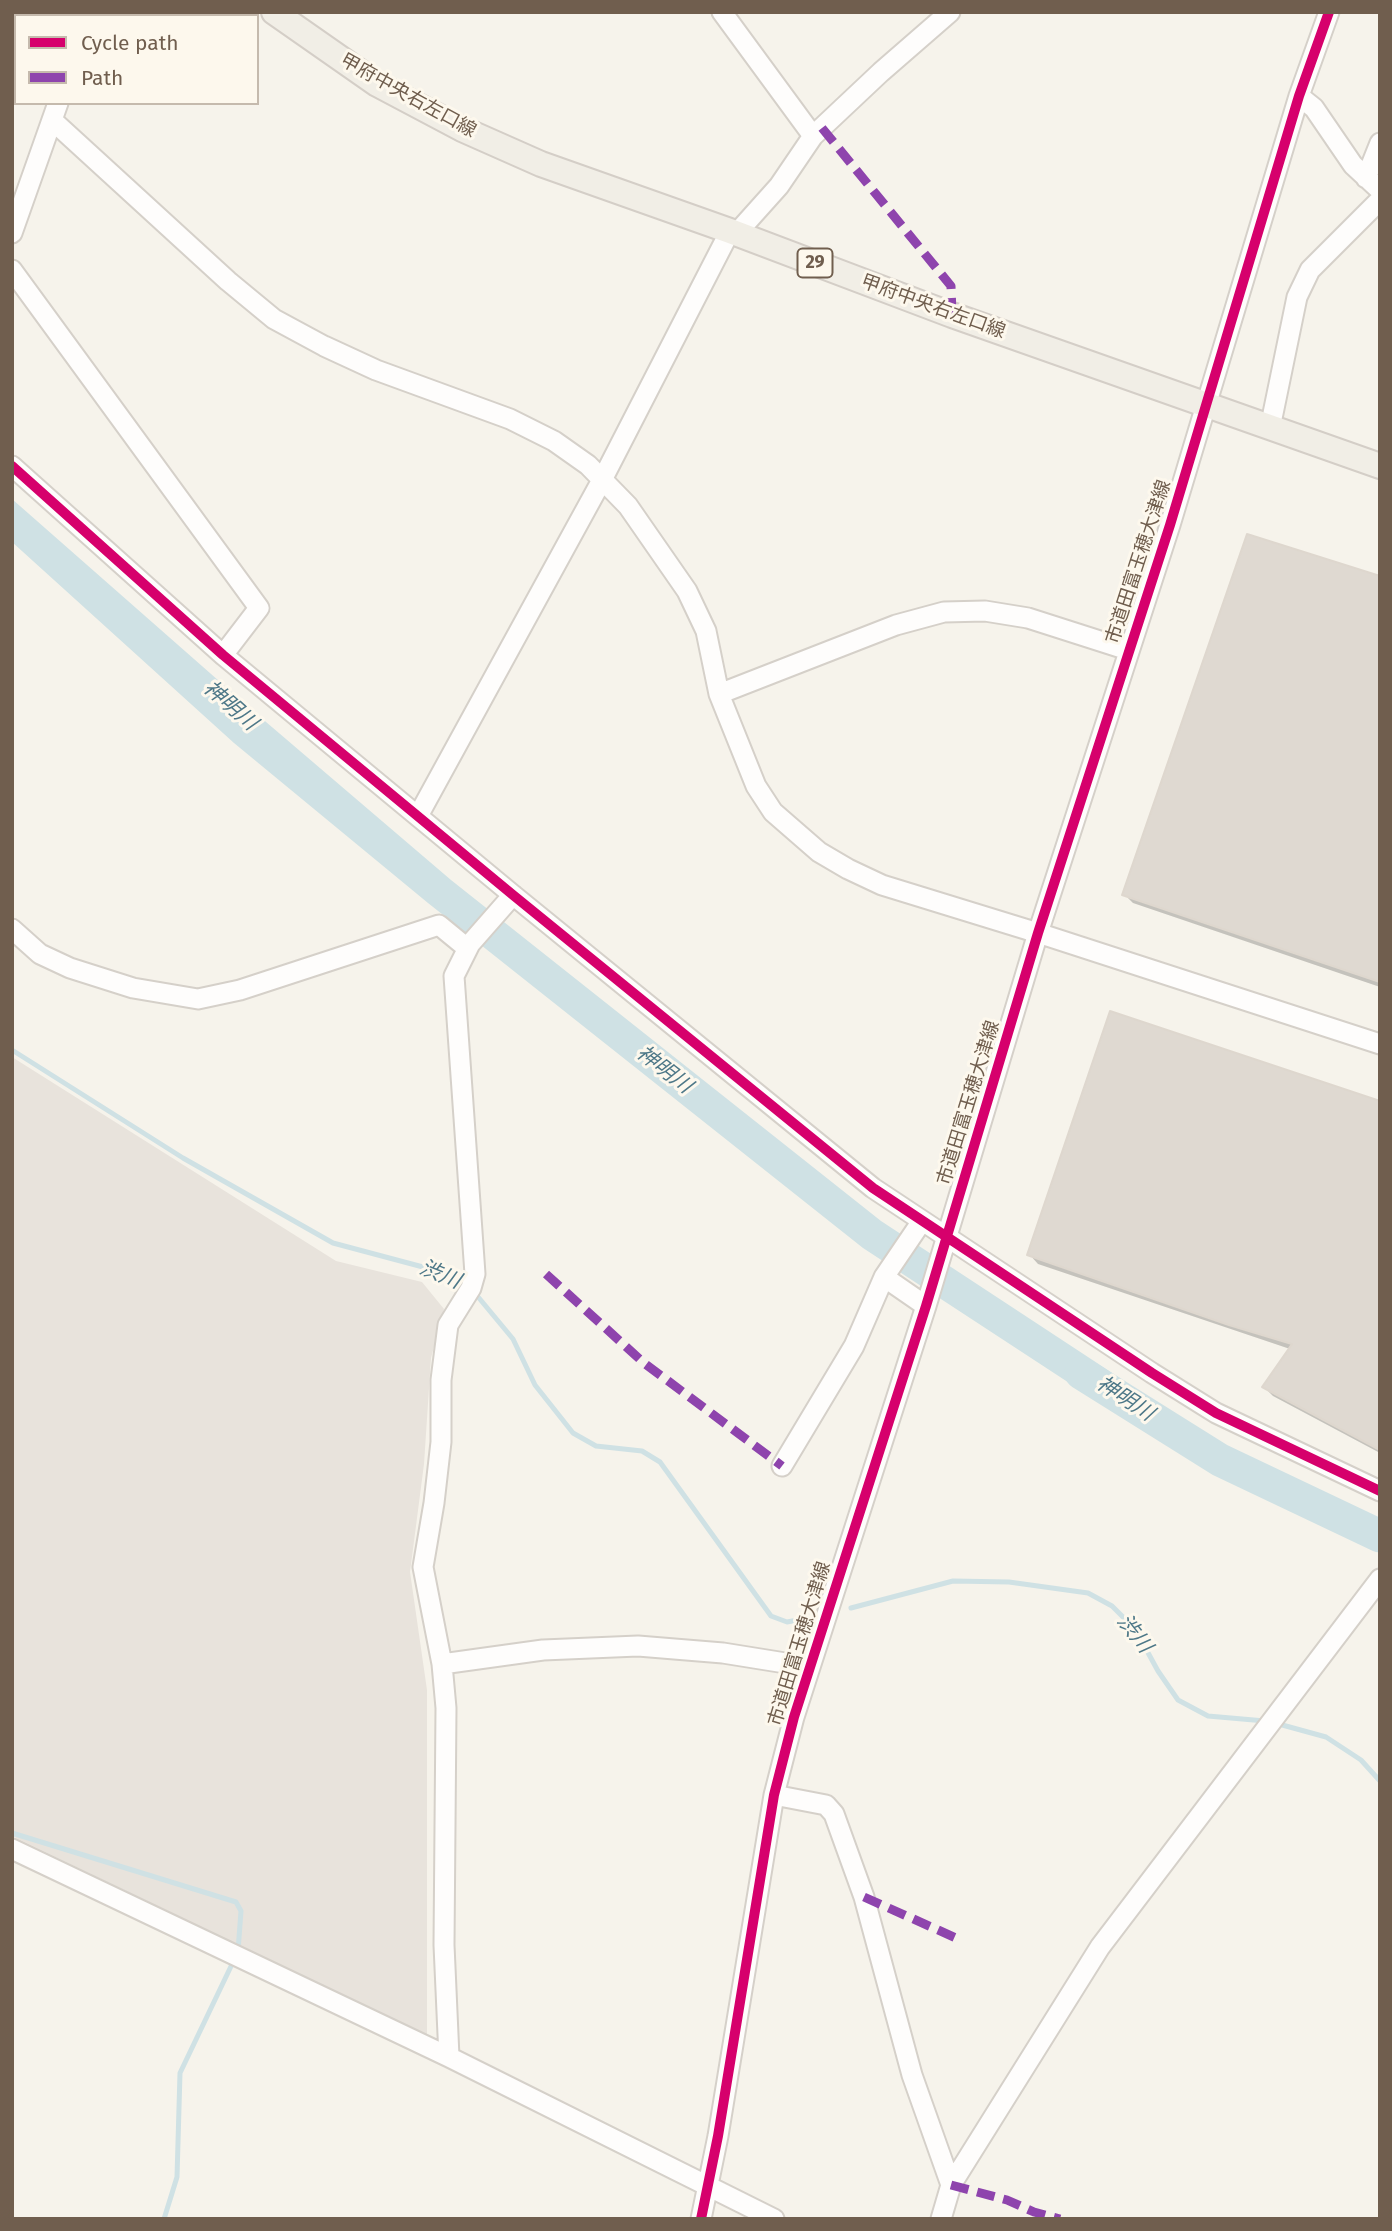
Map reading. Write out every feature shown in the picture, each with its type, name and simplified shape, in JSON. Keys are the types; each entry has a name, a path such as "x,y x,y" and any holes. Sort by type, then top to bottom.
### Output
{"main road":[{"name":"甲府中央右左口線","path":"274,12 377,83 462,129 541,164 952,315 1380,466"}],"street":[{"path":"722,12 813,136"},
{"path":"418,816 602,480 733,233 779,186 813,136 950,12"},
{"name":"市道田富玉穂大津線","path":"701,2219 774,1795 794,1717 926,1303 1038,933 1128,650 1171,526 1299,96 1329,12"},
{"path":"1299,96 1314,108 1353,165 1373,184"},
{"path":"12,233 55,111 228,281 274,319 376,370 510,419 554,441 588,465 628,506 687,592 706,631 719,694 762,795 773,812 819,852 882,885 1380,1044"},
{"path":"1373,184 1380,143"},
{"path":"1270,428 1297,297 1310,270 1380,200"},
{"path":"12,270 259,608 223,655"},
{"path":"12,466 223,655 418,816 508,900 873,1188 917,1228 1216,1413 1380,1492"},
{"path":"719,694 895,625 944,612 985,611 1028,618 1128,650"},
{"path":"449,2057 444,1945 446,1708 442,1664 423,1567 441,1442 441,1380 449,1325 471,1288 475,1273 454,976 468,946 508,900"},
{"path":"12,929 40,954 71,968 133,988 198,999 240,990 439,925 468,946"},
{"path":"782,1466 854,1346 887,1274 917,1228"},
{"path":"887,1274 926,1303"},
{"path":"941,2219 951,2185 1100,1947 1380,1579"},
{"path":"442,1664 543,1650 638,1646 723,1653 810,1667"},
{"path":"774,1795 826,1805 834,1814 864,1897 912,2075 951,2185"},
{"path":"12,1849 449,2057 774,2219"}],"shaded area":[{"path":"12,1057 336,1261 422,1282 444,1309 431,1358 424,1464 410,1572 427,1690 427,2036 12,1836"}],"water":[{"path":"12,499 451,880 881,1221 1126,1382 1112,1411 863,1248 428,903 234,743 12,542"}],"building":[{"path":"1247,534 1380,576 1380,982 1122,895"},
{"path":"1110,1011 1380,1101 1380,1450 1262,1387 1292,1344 1027,1255"}],"waterway":[{"name":"渋川","path":"12,1050 183,1158 333,1243 438,1271 467,1286"},
{"name":"渋川","path":"474,1292 513,1339 535,1385 573,1433 596,1446 642,1451 660,1462 771,1616 787,1622 803,1619"},
{"name":"神明川","path":"1081,1373 1220,1460 1380,1536"},
{"name":"渋川","path":"851,1608 953,1581 1009,1582 1088,1593 1112,1606 1135,1629 1178,1700 1208,1716 1265,1721"},
{"name":"渋川","path":"1275,1723 1326,1737 1361,1760 1380,1781"},
{"path":"12,1833 236,1902 241,1911 238,1951"},
{"path":"164,2219 177,2177 180,2073 234,1960"}],"marked path":[{"path":"822,128 951,286 952,315"},
{"path":"546,1274 644,1363 782,1466"},
{"path":"864,1897 956,1938"},
{"path":"951,2185 1007,2200 1034,2212 1060,2219"}],"cycle path":[{"path":"701,2219 718,2136 774,1795 794,1717 926,1306 1038,933 1170,525 1299,96 1329,12"},
{"path":"12,466 223,655 873,1188 1216,1413 1380,1491"}]}
